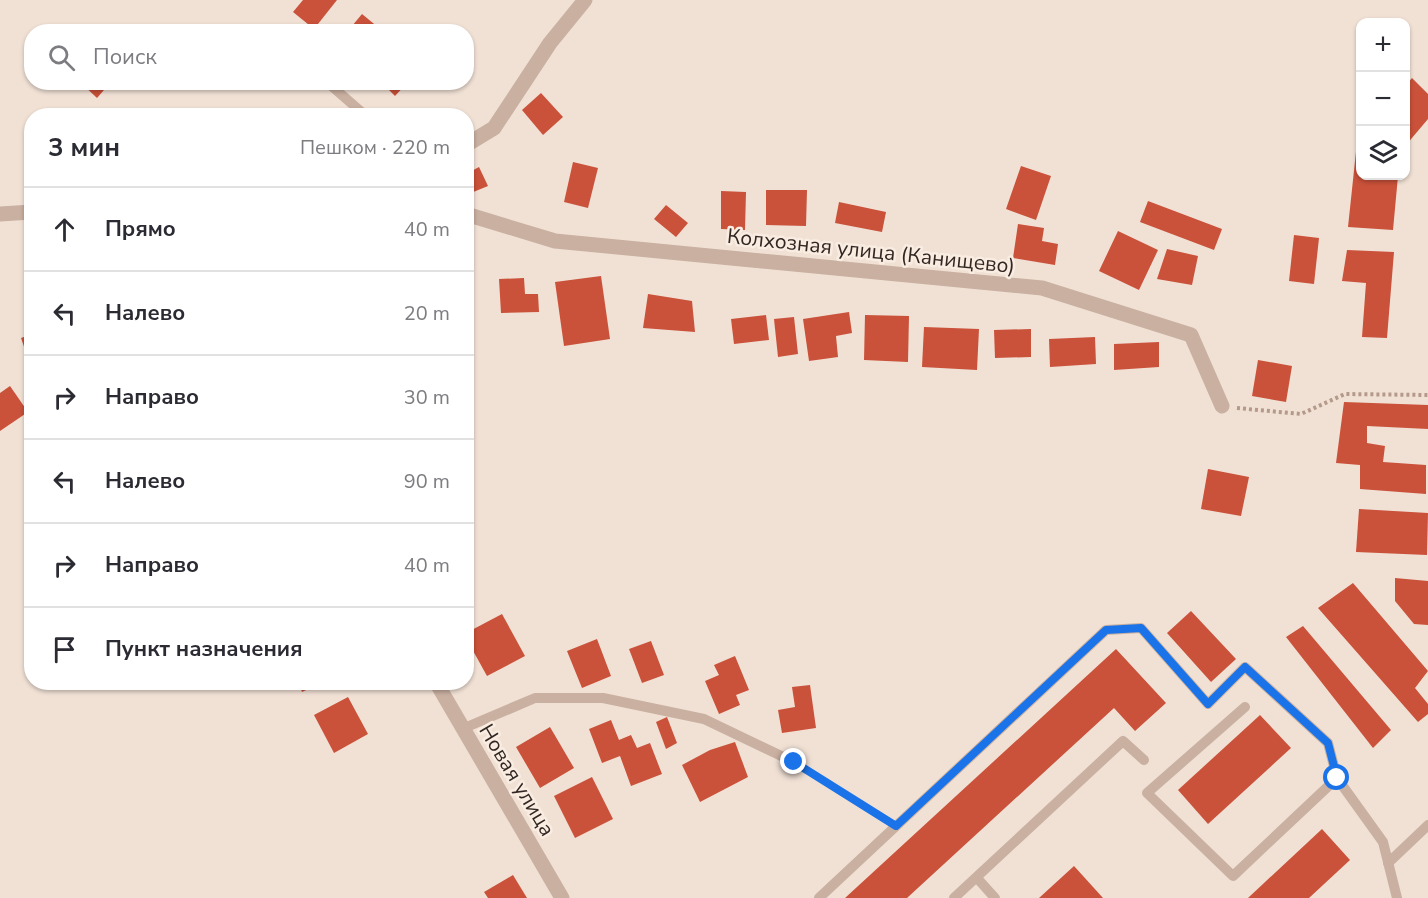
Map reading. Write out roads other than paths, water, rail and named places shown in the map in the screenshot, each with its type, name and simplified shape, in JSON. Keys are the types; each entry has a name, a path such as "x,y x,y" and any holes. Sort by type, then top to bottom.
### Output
{"street":[{"path":"474,140 494,128 550,43 585,0"},
{"path":"0,214 24,212"},
{"name":"Колхозная улица (Канищево)","path":"474,216 555,241 1042,288 1191,335 1222,406"},
{"name":"Новая улица","path":"440,690 562,898"}],"lane":[{"path":"336,90 357,108"},
{"path":"819,898 1106,630 1141,628 1208,704 1245,667 1328,743 1337,778 1383,842 1397,898"},
{"path":"462,729 535,698 603,698 704,719 794,762"},
{"path":"1245,707 1147,792 1233,876 1337,778"},
{"path":"954,898 1123,741 1144,760"},
{"path":"1388,863 1428,825"},
{"path":"976,878 995,898"}]}
